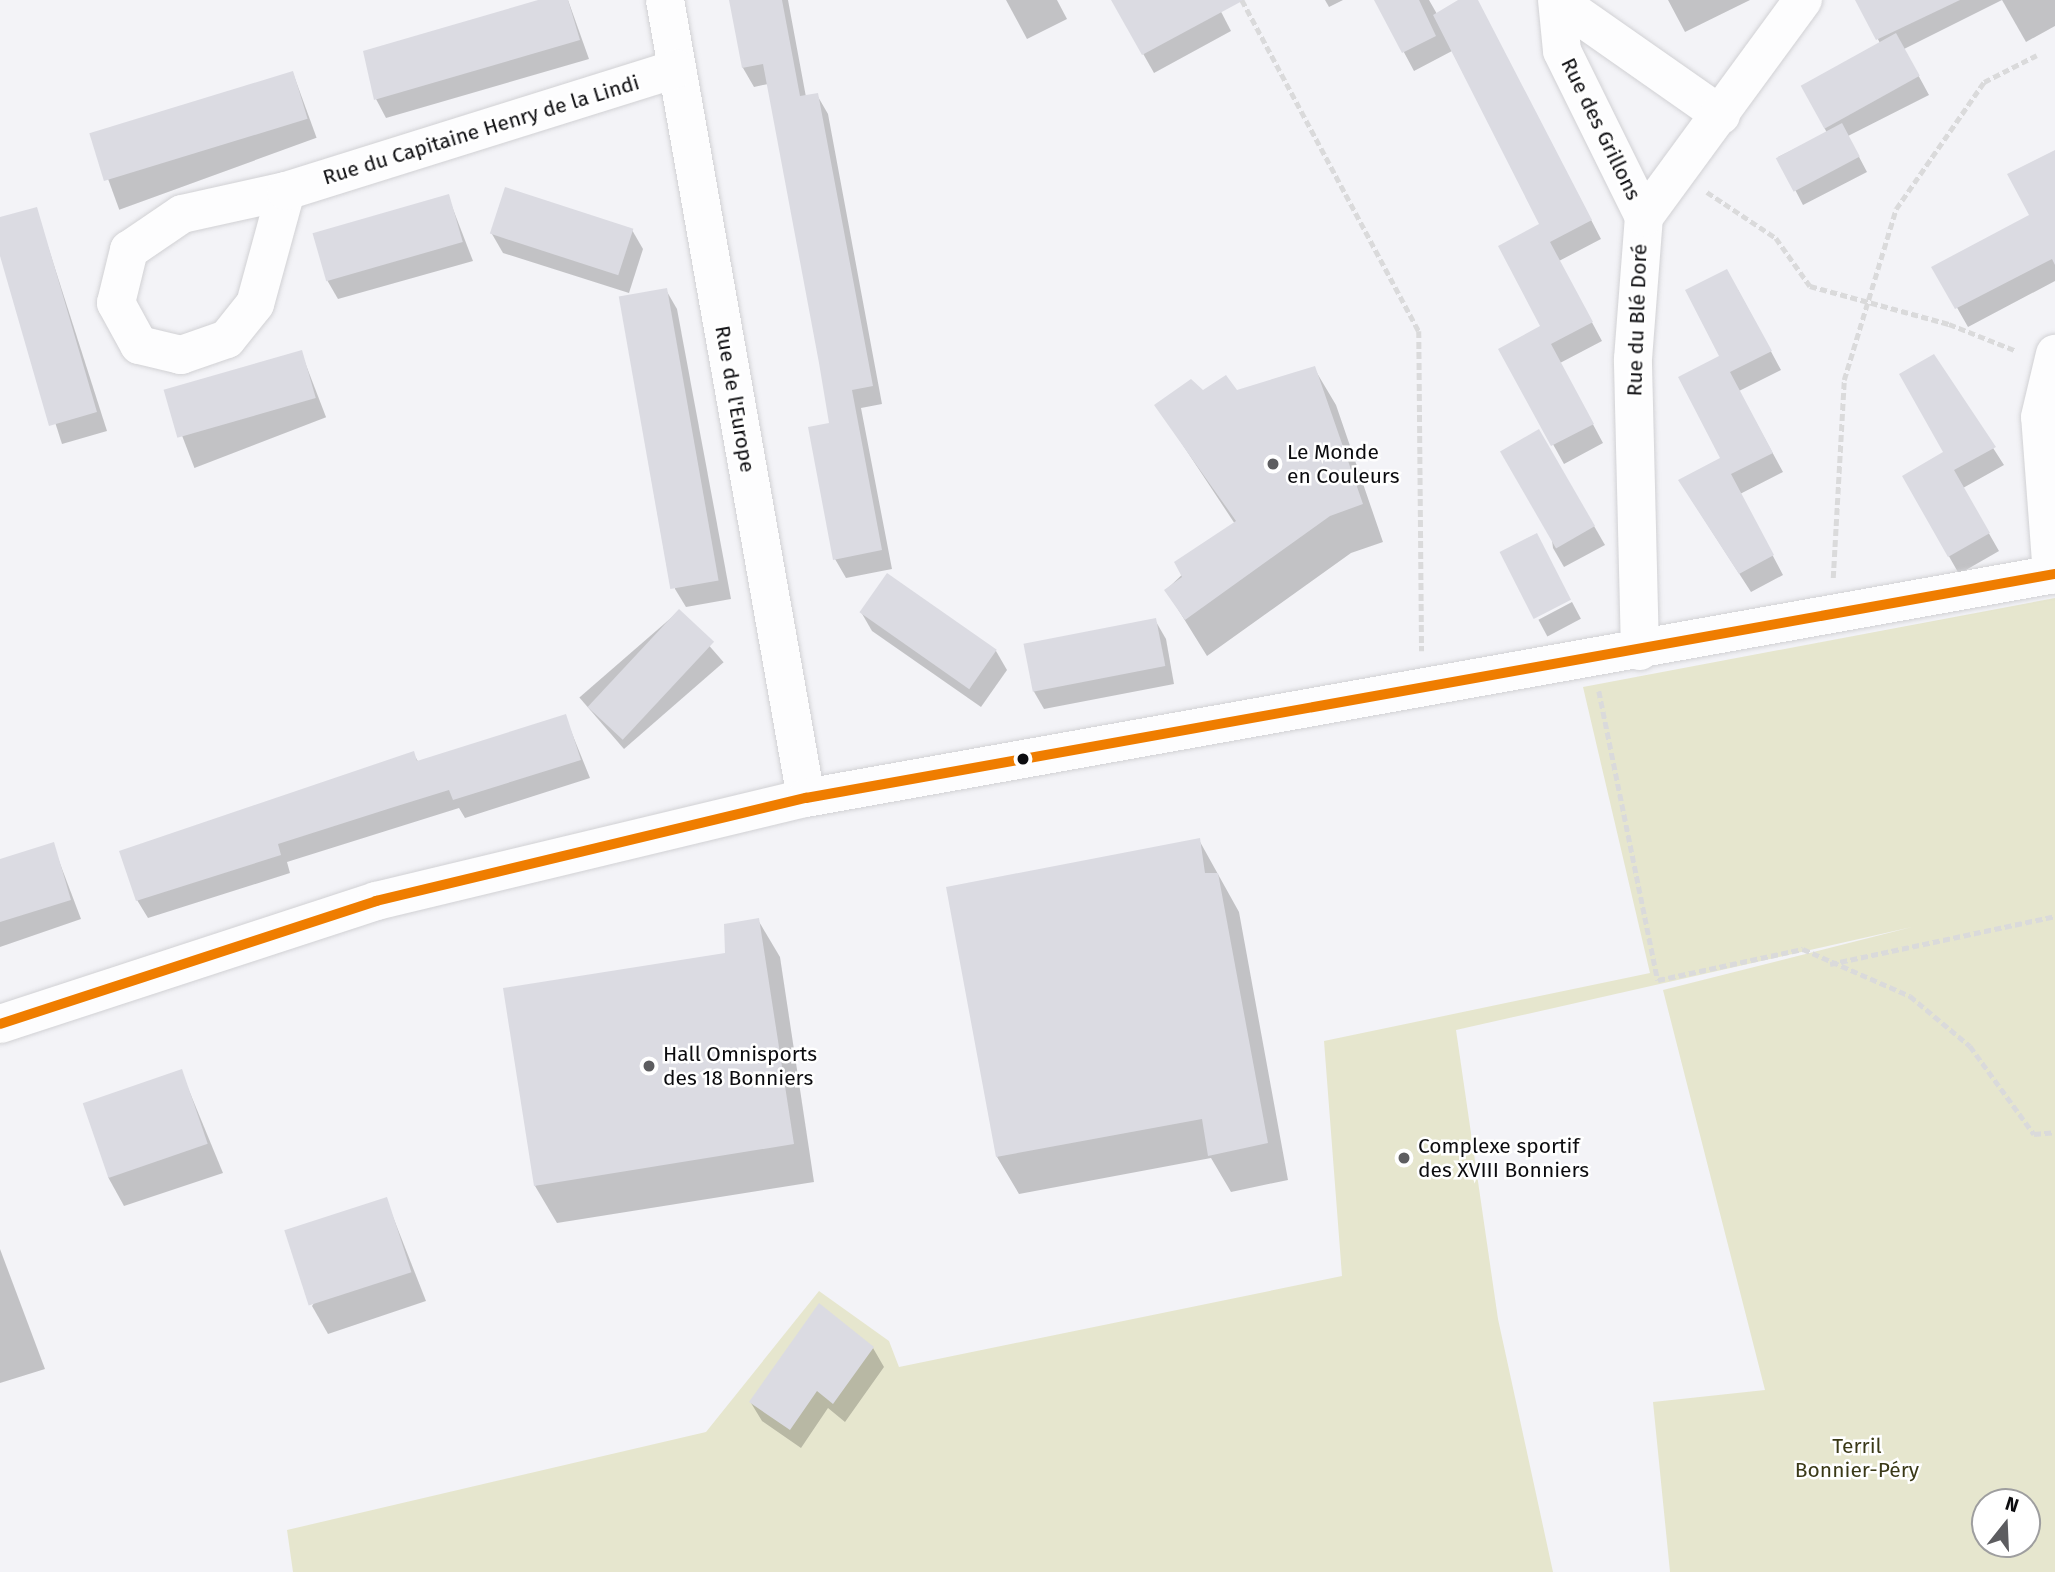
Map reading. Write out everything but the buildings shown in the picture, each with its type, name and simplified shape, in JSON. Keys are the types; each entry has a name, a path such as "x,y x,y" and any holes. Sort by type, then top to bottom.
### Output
{"street":[{"name":"Rue de l'Europe","path":"665,0 806,799"},
{"path":"1557,0 1721,115"},
{"name":"Rue des Grillons","path":"1557,0 1563,51 1644,216"},
{"name":"Rue du Blé Doré","path":"1640,651 1633,359 1644,216 1680,174 1803,0"},
{"name":"Rue du Capitaine Henry de la Lindi","path":"286,191 255,304 227,339 181,355 139,345 116,303 129,250 182,214 286,191 676,69"},
{"path":"0,1024 376,901 806,799 1422,692 2053,574 2040,417 2052,359"}],"path":[{"path":"1242,0 1419,331 1422,692"},
{"path":"1831,617 1844,380 1896,209 1984,82 2037,55"},
{"path":"1680,174 1776,238 1810,286 1949,324 2052,359"},
{"path":"1593,660 1658,980 1803,949 1829,965 1910,996 1970,1046 2034,1134 2055,1132"},
{"path":"1829,965 2055,916"}],"green space":[{"name":"Complexe sportif des XVIII Bonniers","path":"2055,598 2055,1572 1670,1572 1653,1402 1765,1390 1663,990 1912,927 1456,1030 1498,1319 1553,1572 293,1572 287,1530 706,1432 819,1291 889,1341 899,1367 1342,1276 1324,1041 1650,973 1583,687"}],"transit line":[{"path":"0,1024 376,901 806,798 2055,574"}],"place":[{"name":"Le Monde en Couleurs","path":"1273,464"},
{"name":"Hall Omnisports des 18 Bonniers","path":"649,1066"},
{"name":"Complexe sportif des XVIII Bonniers","path":"1404,1158"}],"park label":[{"name":"Terril Bonnier-Péry","path":"1857,1458"}]}
